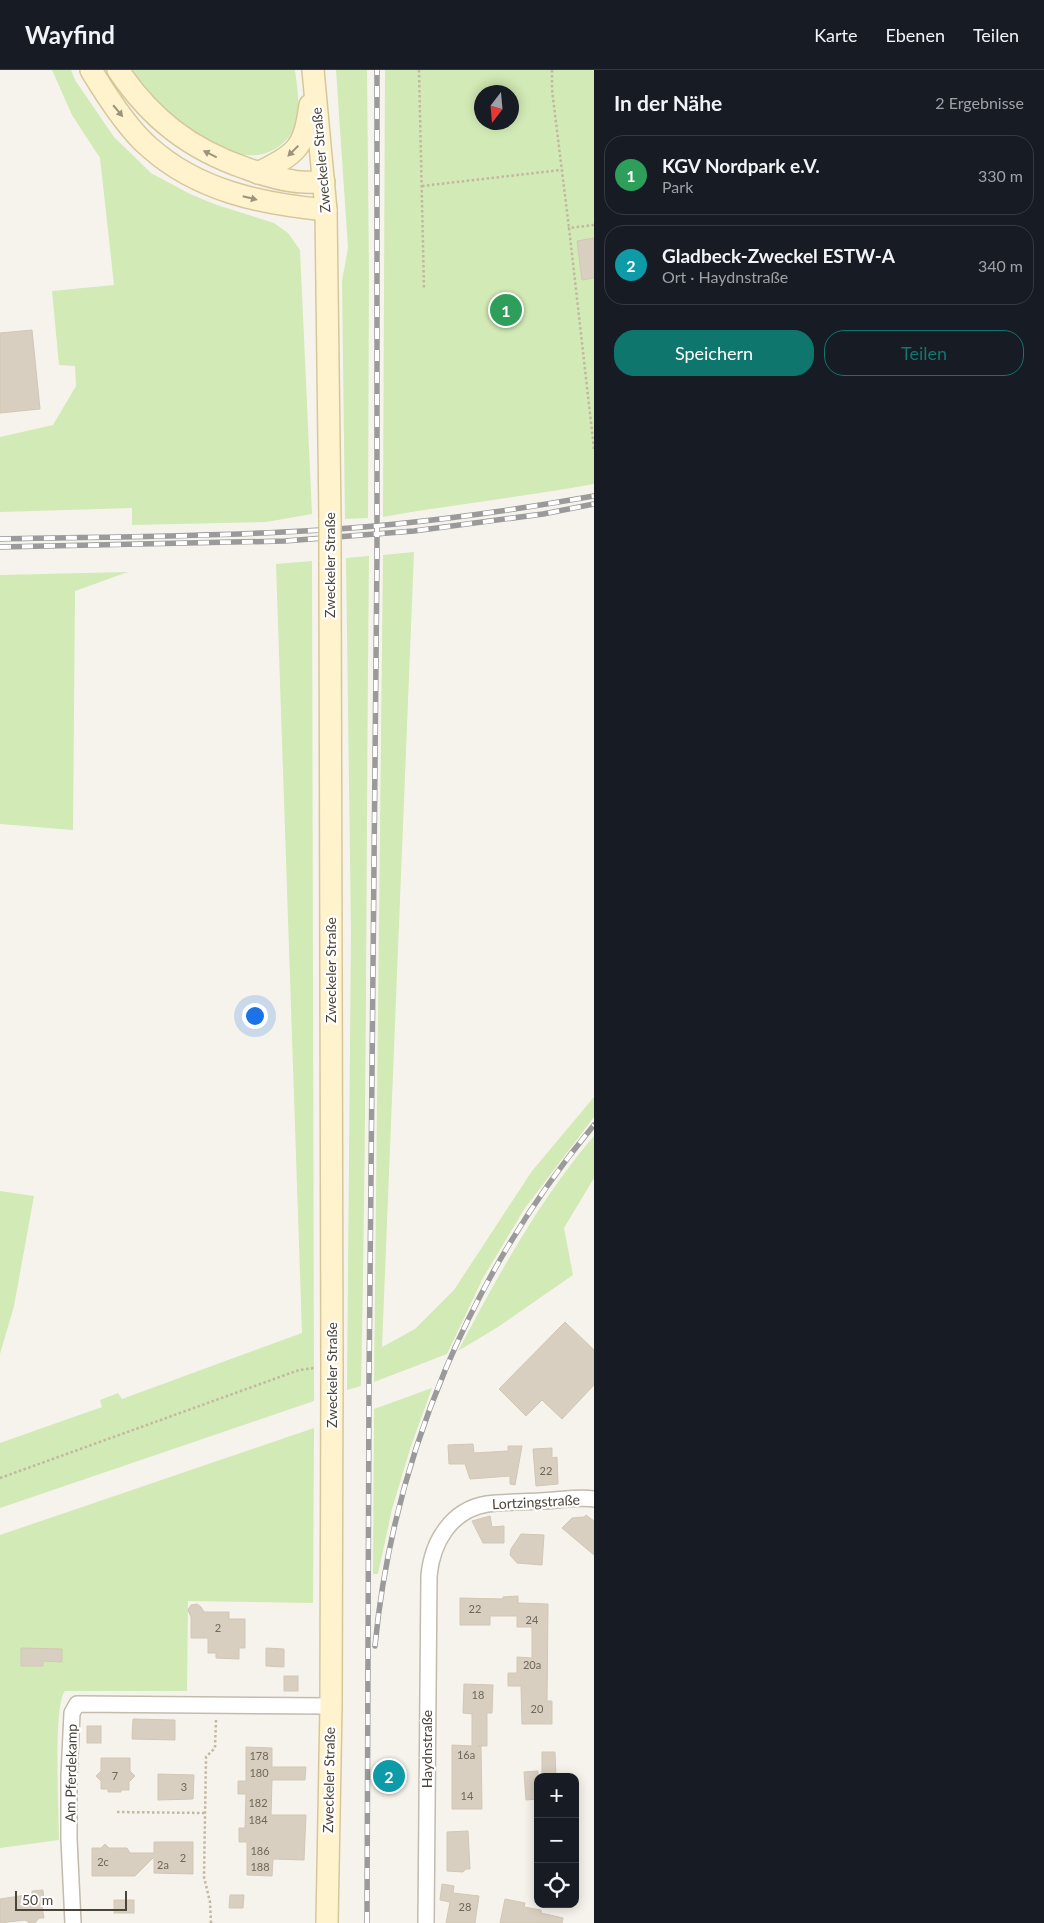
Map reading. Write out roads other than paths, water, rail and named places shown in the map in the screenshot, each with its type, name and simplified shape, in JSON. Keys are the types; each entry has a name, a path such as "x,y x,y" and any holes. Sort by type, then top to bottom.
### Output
{"street":[{"path":"91,70 110,101 148,146 175,167 216,188 250,199 294,207 326,210"},
{"path":"118,70 166,126 194,146 224,161 258,173 293,181 324,182"},
{"name":"Zweckeler Straße","path":"258,173 286,159 301,144 308,124 314,71"},
{"name":"Zweckeler Straße","path":"314,71 326,210 330,520 332,1422 331,1706 326,1923"},
{"name":"Lortzingstraße","path":"428,1576 437,1542 445,1529 467,1511 486,1504 594,1499"},
{"name":"Haydnstraße","path":"426,1923 428,1576"},
{"name":"Am Pferdekamp","path":"73,1923 69,1839 69,1776 72,1713 77,1704 331,1706"}],"railway":[{"path":"367,1923 369,1383 377,556 377,70"},
{"path":"0,539 212,535 322,530 400,524 517,509 594,496"},
{"path":"0,547 285,541 414,531 543,514 594,504"},
{"path":"375,1646 385,1575 400,1505 420,1436 446,1369 476,1304 511,1242 550,1182 594,1125"}],"place":[{"name":"KGV Nordpark e.V.","path":"506,310"},
{"name":"Gladbeck-Zweckel ESTW-A","path":"389,1776"}]}
